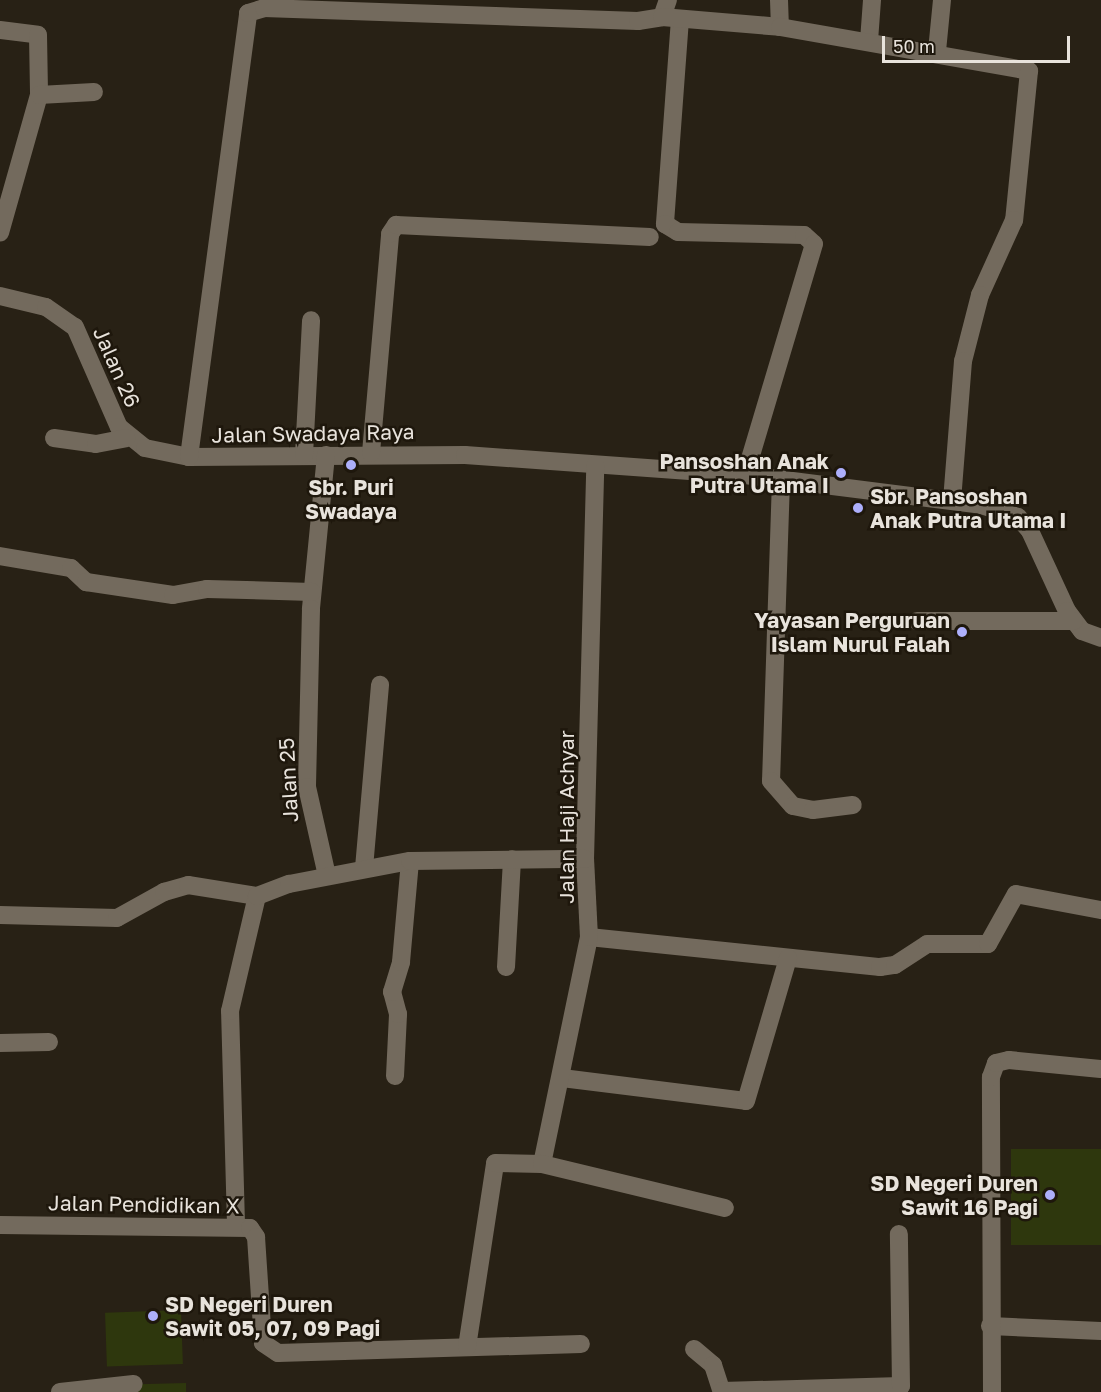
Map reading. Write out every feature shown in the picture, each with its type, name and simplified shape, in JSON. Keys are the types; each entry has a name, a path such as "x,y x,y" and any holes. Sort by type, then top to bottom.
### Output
{"street":[{"path":"779,0 780,27"},
{"path":"869,41 872,0"},
{"path":"937,51 942,0"},
{"name":"Jalan Swadaya Raya","path":"952,501 963,361 980,294 1014,220 1030,80 1029,71 1017,65 937,51 670,12 638,21 244,7 189,457 370,453 595,465 745,475 952,501 1018,517 1074,621 1101,638"},
{"path":"670,12 665,224 678,232 804,235 814,244 745,475"},
{"path":"0,30 38,35 39,95 0,233"},
{"path":"39,95 94,92"},
{"path":"370,453 390,234 396,225 650,237"},
{"name":"Jalan 26","path":"0,296 46,307 75,327 126,438 145,448 189,457"},
{"path":"304,455 310,320"},
{"path":"54,438 96,444 126,438"},
{"name":"Jalan 25","path":"326,455 312,592 307,787 327,876"},
{"name":"Jalan Haji Achyar","path":"542,1164 562,1078 589,937 585,859 595,465"},
{"path":"781,480 771,781 793,806 813,810 853,805"},
{"path":"0,556 70,568 86,582 173,595 207,589 312,592"},
{"path":"917,621 1074,621"},
{"path":"364,867 380,685"},
{"path":"0,915 117,918 164,892 188,885 256,896 364,867 410,861 585,859"},
{"path":"506,967 512,860"},
{"path":"395,1076 398,1014 392,992 401,962 410,861"},
{"path":"589,937 880,967 895,965 927,944 979,947 994,939 1010,900 1024,892 1101,910"},
{"path":"236,1224 230,1011 256,896"},
{"path":"562,1078 746,1101 788,958"},
{"path":"0,1043 50,1042"},
{"path":"992,1392 991,1077 996,1063 1009,1060 1101,1069"},
{"path":"467,1347 490,1169 502,1161 542,1164 725,1208"},
{"name":"Jalan Pendidikan X","path":"0,1225 236,1224 256,1237 262,1339 270,1351 581,1344"},
{"path":"694,1349 713,1365 722,1392 901,1386 899,1234"},
{"path":"990,1326 1101,1331"},
{"path":"60,1392 134,1384"}],"green space":[{"path":"1011,1149 1101,1149 1101,1245 1011,1245"},
{"path":"181,1310 183,1364 107,1367 105,1313"},
{"path":"186,1383 186,1392 110,1392 110,1385"}],"place":[{"name":"Sbr. Puri Swadaya","path":"351,465"},
{"name":"Pansoshan Anak Putra Utama I","path":"841,473"},
{"name":"Sbr. Pansoshan Anak Putra Utama I","path":"858,508"},
{"name":"Yayasan Perguruan Islam Nurul Falah","path":"962,632"},
{"name":"SD Negeri Duren Sawit 16 Pagi","path":"1050,1195"},
{"name":"SD Negeri Duren Sawit 05, 07, 09 Pagi","path":"153,1316"}]}
